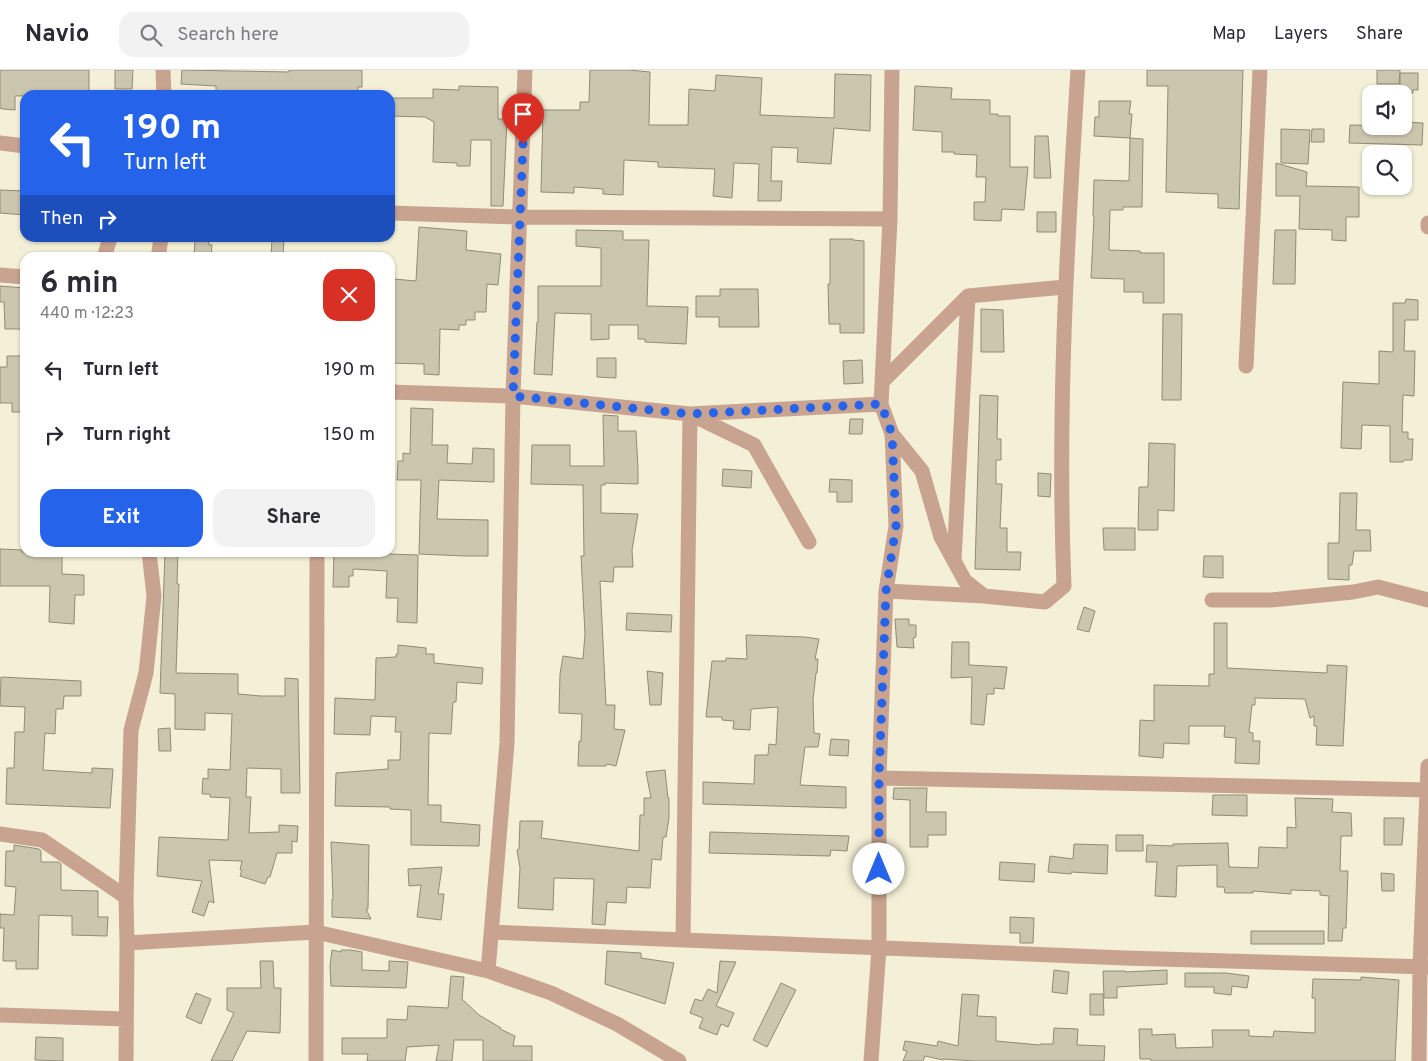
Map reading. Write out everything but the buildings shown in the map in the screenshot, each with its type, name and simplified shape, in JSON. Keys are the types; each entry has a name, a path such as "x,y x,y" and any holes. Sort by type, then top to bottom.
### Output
{"street":[{"path":"163,70 164,90"},
{"path":"488,971 507,743 513,396 526,70"},
{"path":"871,1061 878,948 879,778 886,591 896,526 892,434 881,404 890,219 892,70"},
{"path":"886,591 984,596 1045,602 1064,586 1062,377 1065,287 1078,70"},
{"path":"1246,366 1260,70"},
{"path":"0,143 20,145"},
{"path":"395,213 520,217 890,219"},
{"path":"0,275 20,277"},
{"path":"883,380 968,296 1065,287"},
{"path":"954,560 968,296"},
{"path":"395,392 513,396 690,414 881,404"},
{"path":"690,414 754,445 809,542"},
{"path":"683,940 690,414"},
{"path":"892,434 922,471 941,537 965,581 984,596"},
{"path":"126,1061 128,943 126,897 130,730 146,673 154,596 150,557"},
{"path":"316,1061 317,557"},
{"path":"1212,600 1271,600 1353,592 1378,587 1428,600"},
{"path":"1419,1061 1424,966 1428,766"},
{"path":"879,778 1428,790"},
{"path":"0,834 42,840 126,897"},
{"path":"128,943 316,932 488,971 551,993 617,1024 679,1061"},
{"path":"491,932 1125,958 1424,966"},
{"path":"0,1016 126,1019"}],"route":[{"path":"523,144 513,396 690,414 881,404 892,434 896,526 886,591 879,778 879,869"}]}
